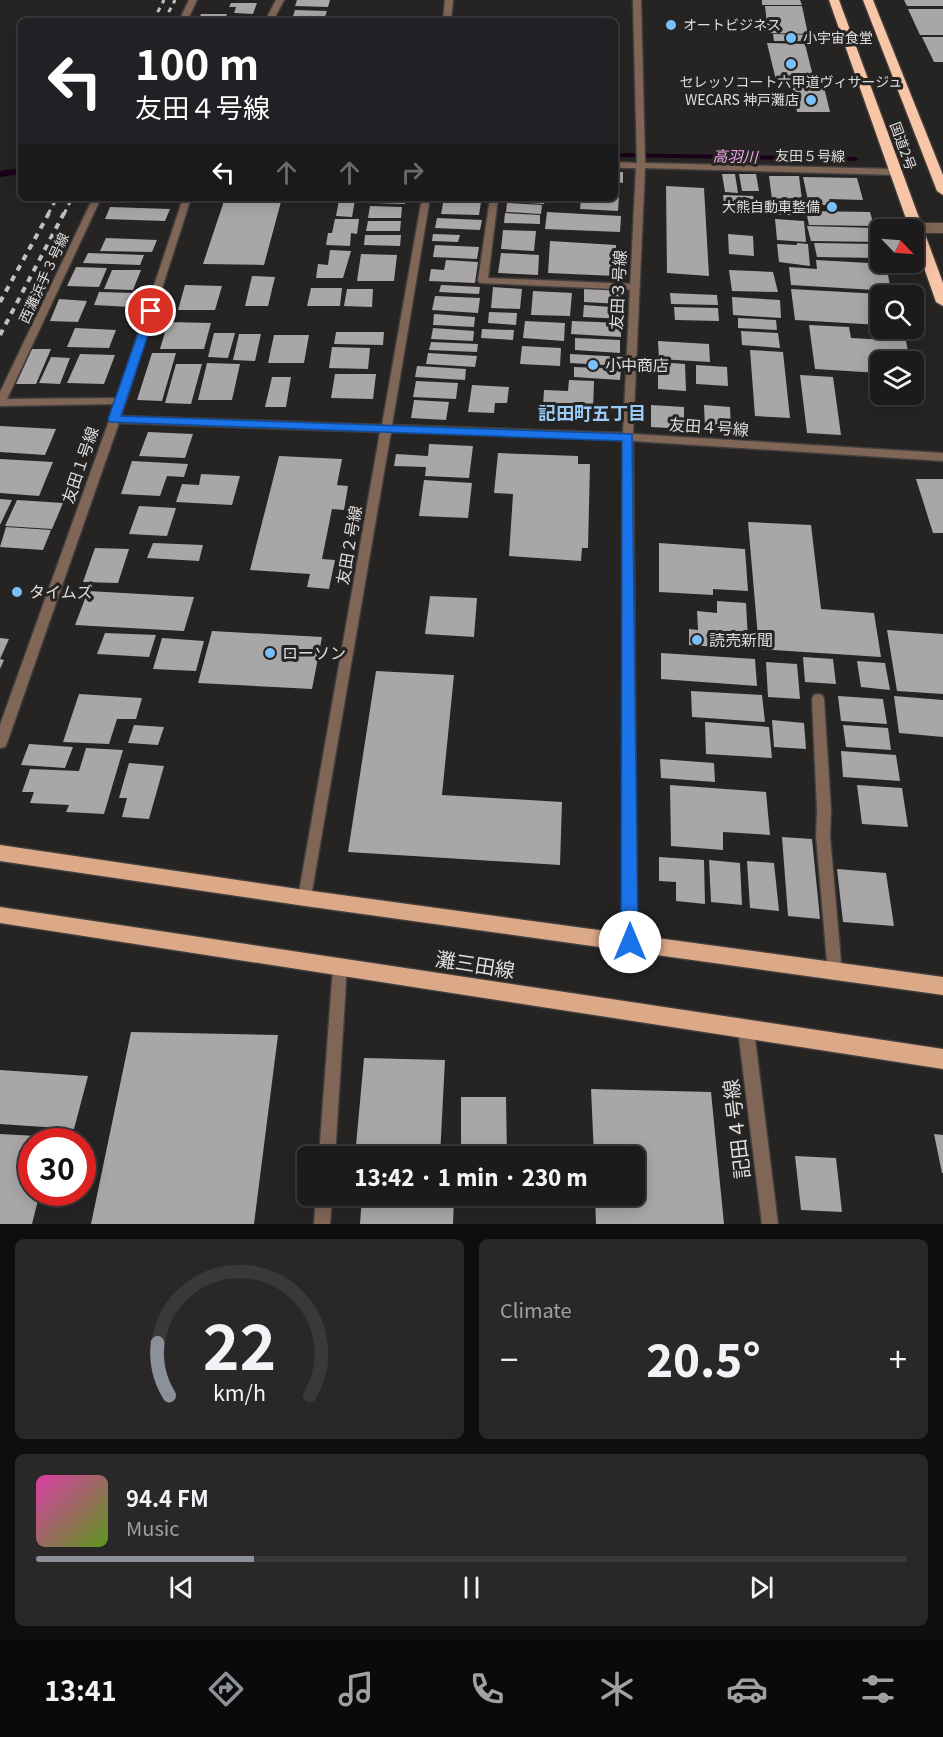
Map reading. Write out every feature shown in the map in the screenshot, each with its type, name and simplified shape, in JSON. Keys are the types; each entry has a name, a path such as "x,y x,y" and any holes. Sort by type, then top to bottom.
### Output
{"highway":[{"name":"国道2号","path":"834,0 943,302"},
{"name":"国道2号","path":"868,0 940,176 943,191"}],"main road":[{"path":"0,853 835,973 943,986"},
{"name":"灘三田線","path":"0,915 943,1059"}],"street":[{"path":"184,18 193,0"},
{"path":"271,18 280,0"},
{"path":"447,18 449,0"},
{"name":"友田３号線","path":"630,942 628,437 641,163 637,0"},
{"name":"友田５号線","path":"618,165 641,163 896,172"},
{"name":"西灘浜手３号線","path":"0,402 96,201"},
{"name":"友田１号線","path":"0,743 121,401 187,201"},
{"name":"友田２号線","path":"305,898 425,201"},
{"path":"494,201 483,281 635,287"},
{"path":"924,228 943,228"},
{"path":"0,402 121,401"},
{"name":"友田４号線","path":"114,419 628,437 943,457"},
{"path":"818,699 824,810 823,836 835,973"},
{"path":"328,1146 340,967"},
{"name":"記田４号線","path":"747,1030 770,1224"},
{"path":"322,1224 323,1206"}],"building":[{"path":"297,0 330,0 328,7 295,6"},
{"path":"762,0 800,0 802,5 762,5"},
{"path":"904,0 943,0 943,6 907,6"},
{"path":"231,3 257,3 253,14 234,13 236,7 229,7"},
{"path":"765,6 802,6 808,34 768,33"},
{"path":"908,9 943,9 943,35 920,35"},
{"path":"295,10 327,11 325,17 293,16"},
{"path":"201,14 227,14 225,18 199,18"},
{"path":"773,34 813,35 814,41 774,41"},
{"path":"922,37 943,37 943,62 934,62"},
{"name":"セレッソコート六甲道ヴィサージュ","path":"767,43 805,44 815,84 777,84"},
{"path":"792,87 824,87 830,112 797,112"},
{"path":"618,172 623,172 623,183 618,182"},
{"path":"722,174 735,174 738,193 725,192"},
{"path":"739,174 756,174 759,191 742,191"},
{"path":"769,176 799,176 804,216 774,214"},
{"path":"803,177 857,178 863,200 829,199 831,205 809,205"},
{"path":"666,186 704,188 709,276 667,273"},
{"path":"723,195 753,196 755,204 724,203"},
{"path":"619,196 618,211 580,209 581,201 618,201"},
{"path":"224,201 281,201 264,265 203,264"},
{"path":"339,201 355,201 352,217 336,216"},
{"path":"373,201 406,201 405,204 373,203"},
{"path":"443,201 481,202 479,215 441,214"},
{"path":"512,201 544,201 544,204"},
{"path":"507,203 542,205 541,214 506,212"},
{"path":"370,206 402,207 401,218 368,218"},
{"path":"110,207 170,209 165,221 105,219"},
{"path":"806,211 870,212 872,219 870,219 870,226 809,225"},
{"path":"547,212 621,216 620,232 545,229"},
{"path":"505,213 540,215 540,224 504,223"},
{"path":"437,218 482,220 480,230 435,228"},
{"path":"335,219 359,219 357,234 351,233 350,246 326,245 328,233 332,233"},
{"path":"775,219 804,221 806,242 777,240"},
{"path":"368,221 401,221 400,231 366,231"},
{"path":"807,226 870,228 870,242 811,241"},
{"path":"503,230 536,231 534,251 501,249"},
{"path":"433,234 460,235 458,242 432,241"},
{"path":"728,234 753,236 754,256 729,254"},
{"path":"365,235 401,235 400,246 364,245"},
{"path":"106,238 157,240 152,252 100,251"},
{"path":"550,241 616,245 615,276 548,273"},
{"path":"797,243 808,244 810,266 779,262 777,244 797,245"},
{"path":"814,243 870,244 870,258 817,257"},
{"path":"435,245 479,247 477,259 433,257"},
{"path":"330,250 351,251 343,278 316,278 318,264 328,265"},
{"path":"88,253 144,255 140,265 83,263"},
{"path":"501,253 539,255 538,275 498,273"},
{"path":"361,254 397,255 394,281 357,281"},
{"path":"446,260 478,262 475,283 429,281 431,269 444,270"},
{"path":"816,260 870,263 870,273 888,273 890,285 870,285 870,290 791,285 789,267 817,269"},
{"path":"76,267 107,268 99,287 67,286"},
{"path":"112,270 141,270 133,290 104,289"},
{"path":"729,270 773,272 778,292 732,291"},
{"path":"252,276 275,277 268,306 245,306"},
{"path":"185,285 222,286 215,310 178,310"},
{"path":"441,285 480,287 479,294 439,292"},
{"path":"493,287 522,289 520,309 491,308"},
{"path":"311,288 342,288 340,306 307,306"},
{"path":"584,288 621,290 621,304 584,302"},
{"path":"347,289 373,289 372,307 344,306"},
{"path":"791,289 870,293 870,324 795,320"},
{"path":"533,291 572,293 570,316 531,315"},
{"path":"99,292 135,293 130,307 94,305"},
{"path":"670,293 717,295 718,305 671,304"},
{"path":"435,296 480,298 478,313 432,310"},
{"path":"732,297 780,300 781,318 733,315"},
{"path":"59,299 87,301 78,322 50,321"},
{"path":"584,305 625,308 625,319 583,317"},
{"path":"674,307 718,308 719,321 675,320"},
{"path":"489,312 517,313 516,325 488,323"},
{"path":"434,314 475,317 474,327 433,325"},
{"path":"738,318 776,320 777,330 738,328"},
{"path":"525,321 565,323 564,341 523,338"},
{"path":"572,321 621,323 621,337 571,334"},
{"path":"168,322 211,323 204,349 160,349"},
{"path":"809,325 849,327 851,338 906,341 908,351 870,351 870,372 815,369"},
{"path":"75,328 116,330 109,348 67,347"},
{"path":"433,328 474,331 473,341 431,339"},
{"path":"482,329 514,330 513,340 481,338"},
{"path":"741,331 778,333 780,348 742,345"},
{"path":"336,332 384,332 383,345 334,344"},
{"path":"214,333 235,333 228,358 208,357"},
{"path":"239,334 261,334 255,361 233,360"},
{"path":"274,335 309,335 304,363 268,363"},
{"path":"575,338 620,340 620,353 575,350"},
{"path":"658,341 709,344 710,362 659,359"},
{"path":"431,342 478,344 477,352 429,350"},
{"path":"522,346 561,348 560,366 520,364"},
{"path":"332,347 370,348 368,369 329,368"},
{"path":"32,349 51,349 36,384 16,384"},
{"path":"750,350 783,352 790,418 755,416"},
{"path":"152,353 176,353 162,401 137,400"},
{"path":"428,353 477,356 475,367 426,364"},
{"path":"80,354 115,355 104,384 67,383"},
{"path":"570,354 623,357 623,366 570,363"},
{"path":"51,357 70,358 60,384 39,383"},
{"path":"658,362 685,364 686,391 658,389"},
{"path":"207,363 240,364 232,400 198,400"},
{"path":"176,364 202,364 191,404 165,403"},
{"path":"696,365 727,367 728,386 696,384"},
{"path":"417,366 466,369 465,380 415,377"},
{"path":"574,367 621,369 620,380 574,377"},
{"path":"335,374 376,374 373,399 331,398"},
{"path":"800,375 833,377 841,435 807,433"},
{"path":"272,377 291,377 286,407 265,407"},
{"path":"569,380 594,381 593,410 543,407 544,390 568,391"},
{"path":"416,381 458,383 456,399 413,397"},
{"path":"472,385 509,387 507,403 495,403 494,413 468,412"},
{"path":"414,400 449,402 446,420 411,418"},
{"path":"651,405 684,407 684,429 651,427"},
{"path":"704,405 730,407 731,430 705,428"},
{"path":"0,426 56,429 45,455 0,452"},
{"path":"148,432 193,434 185,458 139,456"},
{"path":"429,444 473,446 469,478 425,476 426,467 394,466 396,454 428,456"},
{"path":"498,453 578,456 578,464 590,464 588,548 582,548 581,561 509,556 513,494 494,493"},
{"path":"279,456 342,459 337,485 348,486 344,510 332,509 322,559 335,560 329,589 307,587 310,574 250,570"},
{"path":"0,459 53,462 39,496 0,493"},
{"path":"132,461 188,464 184,477 167,476 160,496 121,494"},
{"path":"201,474 240,476 232,505 176,502 182,484 199,485"},
{"path":"916,479 943,479 943,533 933,533"},
{"path":"424,480 472,483 468,518 419,516"},
{"path":"0,499 12,500 0,525"},
{"path":"17,500 63,503 52,529 5,526"},
{"path":"139,506 176,508 167,536 129,534"},
{"path":"748,522 811,525 821,609 874,613 881,657 759,649"},
{"path":"6,527 51,530 43,550 0,547"},
{"path":"153,543 203,545 199,561 147,558"},
{"path":"659,543 745,549 748,591 713,589 713,595 659,592"},
{"path":"95,548 129,549 118,583 83,582"},
{"path":"88,591 194,597 184,631 75,625"},
{"path":"430,596 477,598 474,637 425,634"},
{"path":"717,601 746,603 748,640 732,639 732,648 689,645 689,629 698,630 697,611 717,613"},
{"path":"887,630 943,634 943,694 897,691"},
{"path":"212,631 322,637 312,689 198,683"},
{"path":"105,633 156,635 149,657 97,654"},
{"path":"0,638 9,639 0,659"},
{"path":"162,638 204,641 196,671 153,669"},
{"path":"661,653 755,659 757,686 661,679"},
{"path":"803,657 833,659 836,684 805,682"},
{"path":"857,661 885,663 890,690 861,687"},
{"path":"766,662 797,664 800,699 768,697"},
{"path":"376,671 454,675 442,795 562,802 560,865 348,852"},
{"path":"691,691 762,695 765,722 692,717"},
{"path":"79,694 142,698 136,719 117,719 109,744 63,742"},
{"path":"838,696 883,699 887,724 841,721"},
{"path":"894,696 943,700 943,737 899,733"},
{"path":"772,720 804,723 806,749 774,747"},
{"path":"705,722 769,727 772,758 706,754"},
{"path":"134,725 164,727 158,745 128,743"},
{"path":"843,725 888,728 891,750 846,747"},
{"path":"29,744 73,747 65,768 21,765"},
{"path":"86,748 123,750 104,814 66,812 69,805 30,803 34,792 22,792 30,769 79,771"},
{"path":"841,751 896,755 900,781 843,777"},
{"path":"660,759 714,763 715,782 661,778"},
{"path":"129,763 164,766 149,819 122,817 127,798 119,798"},
{"path":"670,785 766,792 770,835 723,832 723,850 671,846"},
{"path":"857,785 902,788 908,827 862,824"},
{"path":"782,837 812,839 820,919 788,916"},
{"path":"659,857 704,860 705,904 676,901 676,882 659,881"},
{"path":"709,860 740,863 742,905 711,902"},
{"path":"747,861 774,863 779,911 750,908"},
{"path":"837,869 886,873 894,926 843,922"},
{"path":"131,1032 278,1035 254,1224 91,1224"},
{"path":"364,1058 445,1060 441,1146 356,1146"},
{"path":"0,1070 88,1076 74,1128 0,1124"},
{"path":"591,1089 711,1092 724,1224 596,1224 595,1206 645,1206 645,1146 594,1146"},
{"path":"461,1097 506,1097 507,1146 461,1146"},
{"path":"0,1134 18,1135 18,1206 36,1206 32,1224 0,1224"},
{"path":"934,1134 943,1135 943,1173 942,1173"},
{"path":"795,1156 836,1158 842,1212 801,1210"},
{"path":"361,1206 454,1206 453,1224 360,1224"},
{"path":"461,1206 509,1207 461,1208"}],"waterway":[{"name":"高羽川","path":"618,155 855,159"},
{"name":"高羽川","path":"0,174 18,171"}],"railway":[{"path":"155,18 164,0"},
{"path":"166,18 175,0"},
{"path":"48,214 55,201"},
{"path":"64,214 70,201"},
{"path":"0,302 49,213"},
{"path":"0,335 64,213"}],"place":[{"name":"オートビジネス","path":"671,25"},
{"name":"小宇宙食堂","path":"791,38"},
{"name":"セレッソコート六甲道ヴィサージュ","path":"791,64"},
{"name":"WECARS 神戸灘店","path":"811,100"},
{"name":"大熊自動車整備","path":"832,207"},
{"name":"小中商店","path":"593,365"},
{"name":"タイムズ","path":"17,592"},
{"name":"読売新聞","path":"697,640"},
{"name":"ローソン","path":"270,653"}],"district":[{"name":"記田町五丁目","path":"592,414"}],"route":[{"path":"151,311 114,419 628,437 630,942"}]}
